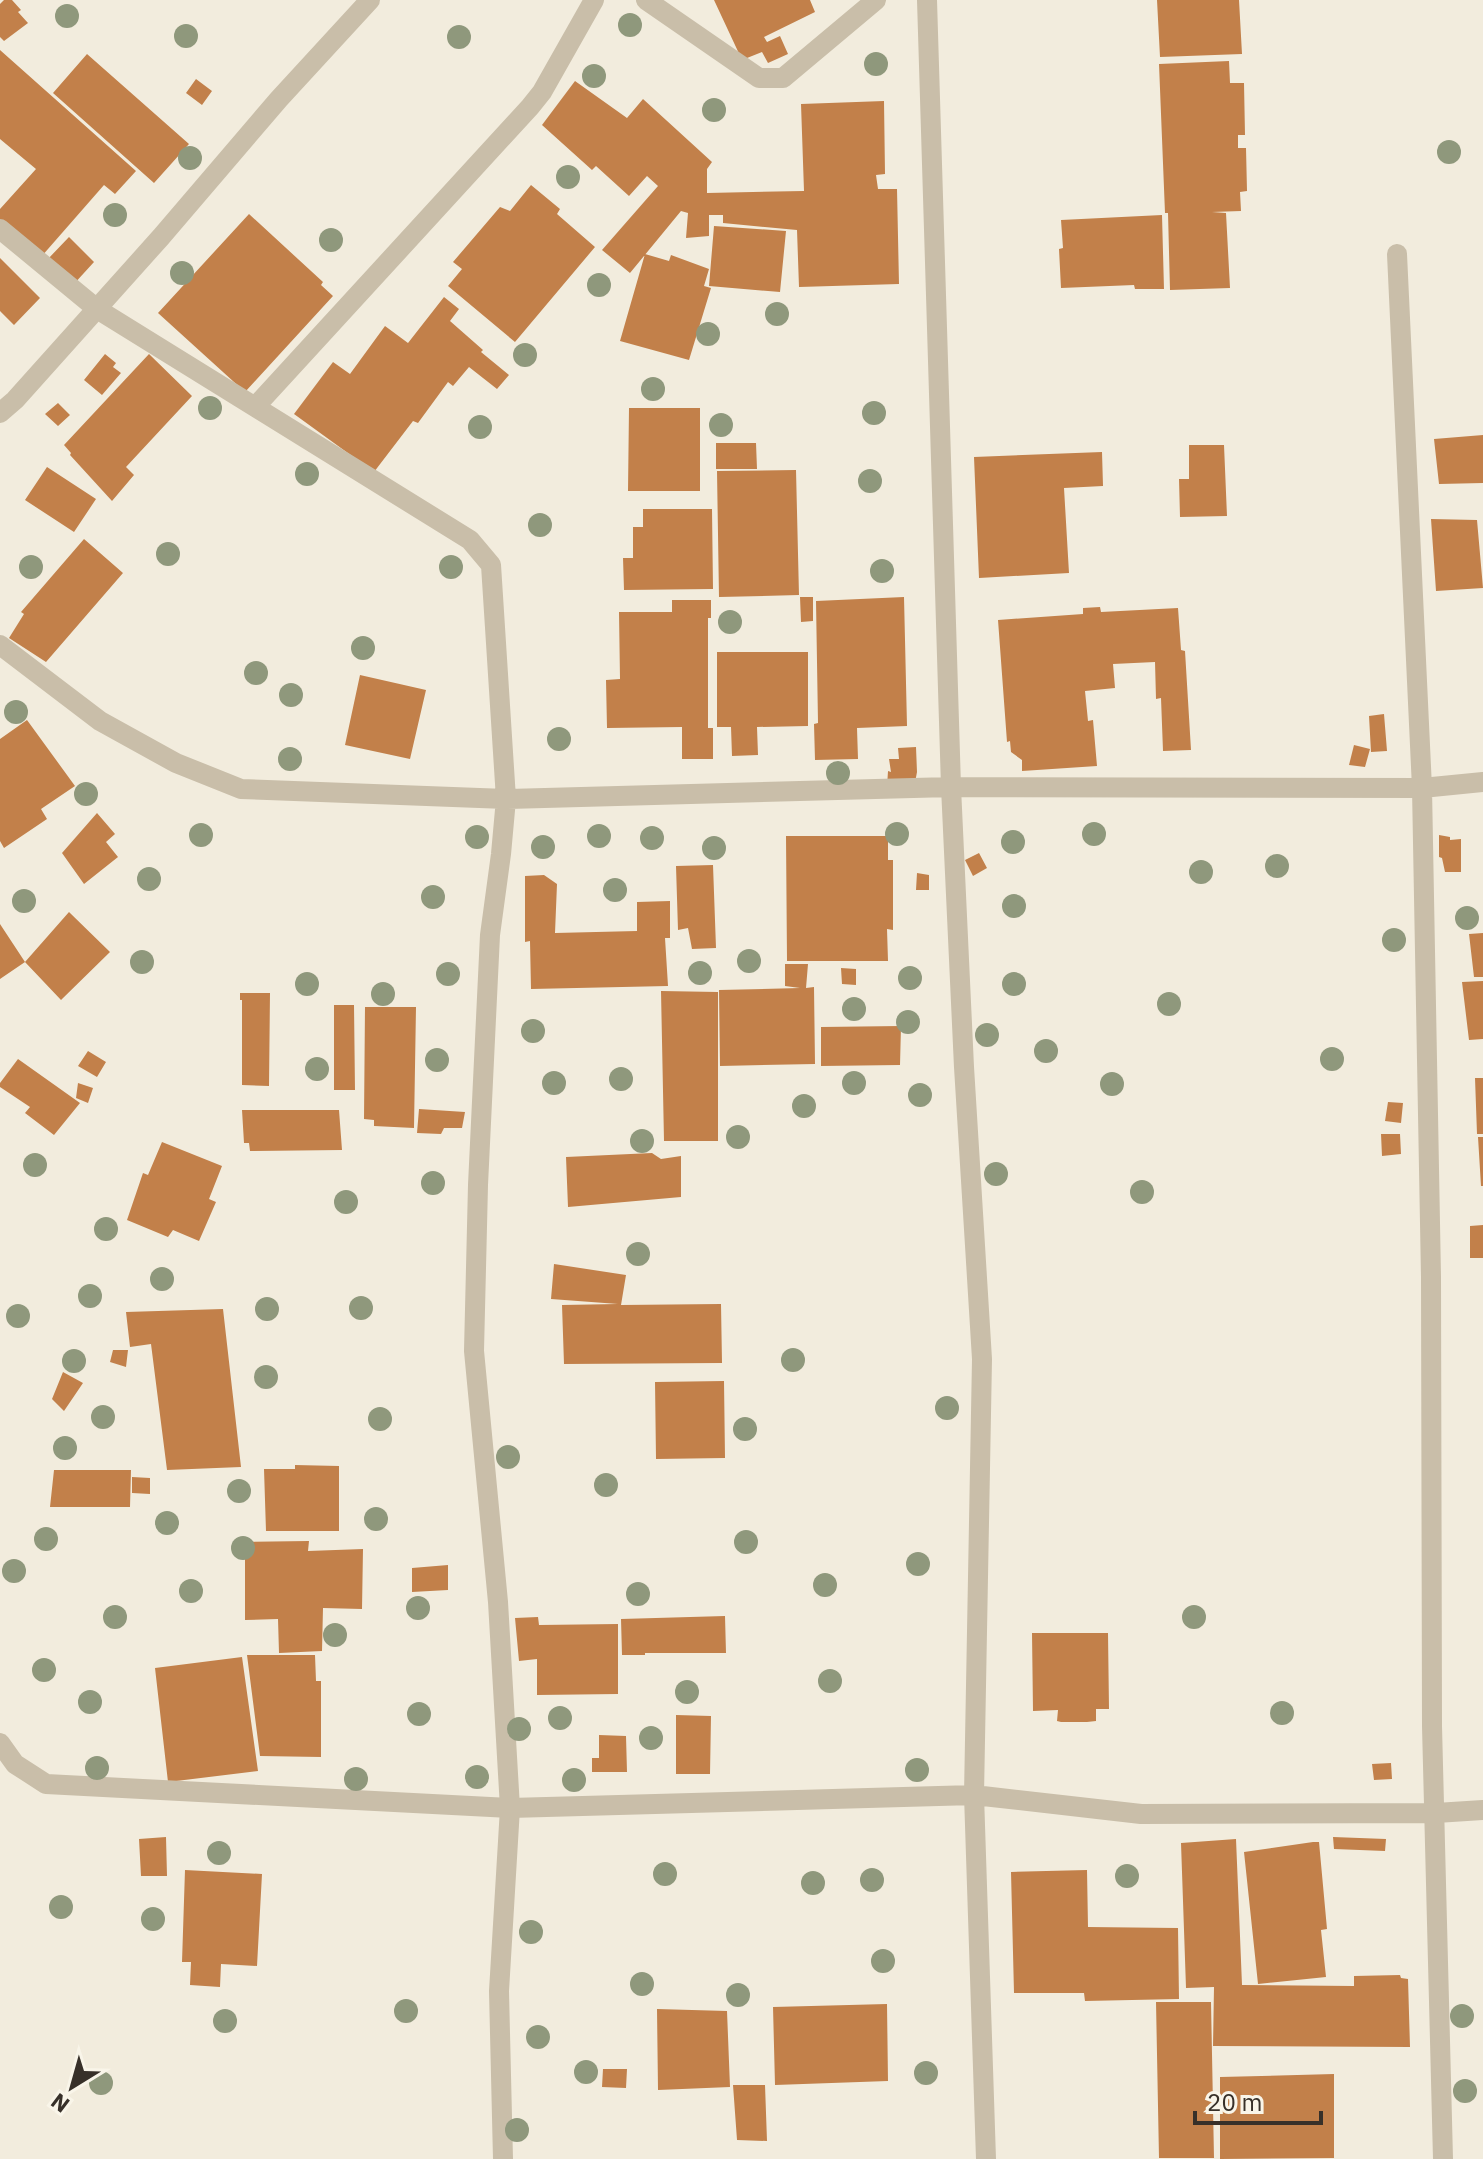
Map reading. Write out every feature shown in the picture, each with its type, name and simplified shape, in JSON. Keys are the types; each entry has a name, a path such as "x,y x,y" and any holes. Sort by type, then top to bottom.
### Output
{"street":[{"path":"0,413 97,309 279,99 370,0"},
{"path":"255,407 530,107 542,92 594,0"},
{"path":"646,0 759,78 771,79 783,78 876,0"},
{"path":"927,0 951,787 982,1359 974,1795 986,2159"},
{"path":"0,229 97,309 470,540 491,565 506,799 490,935 474,1351 498,1602 510,1808 499,1991 503,2159"},
{"path":"1397,254 1422,788 1431,1293 1432,1726 1443,2159"},
{"path":"0,645 100,721 176,763 241,789 506,799 951,787 1422,788 1483,782"},
{"path":"0,1743 15,1764 46,1784 510,1808 974,1795 1141,1814 1436,1813 1483,1810"}],"building":[{"path":"4,0 12,0 28,23 4,41 0,37 0,4"},
{"path":"714,0 810,0 815,12 764,37 767,42 780,36 788,54 768,63 762,52 742,60"},
{"path":"1157,0 1239,0 1242,54 1160,57"},
{"path":"0,50 136,171 115,194 104,185 41,257 0,220 0,209 36,169 0,139"},
{"path":"87,54 189,144 154,183 53,93"},
{"path":"1229,61 1230,83 1244,83 1245,135 1238,135 1238,148 1246,148 1247,191 1240,192 1241,211 1212,212 1226,213 1230,288 1170,290 1159,64"},
{"path":"196,79 212,91 202,105 186,93"},
{"path":"575,81 627,118 643,99 712,162 707,169 707,193 804,191 801,104 884,101 885,174 876,175 878,189 897,189 899,284 799,287 797,230 723,223 723,215 709,215 709,236 686,238 688,213 681,211 630,273 602,250 658,186 647,176 629,196 596,166 592,170 542,125"},
{"path":"531,185 560,209 557,214 595,247 515,342 448,286 462,269 453,262 500,207 510,211"},
{"path":"249,214 323,282 321,285 333,296 245,392 158,313"},
{"path":"1162,215 1164,289 1135,289 1134,285 1061,288 1061,220"},
{"path":"714,226 786,231 780,292 709,286"},
{"path":"69,237 94,262 73,285 47,260"},
{"path":"645,254 669,261 671,255 709,269 704,286 711,288 689,360 620,341"},
{"path":"0,258 40,298 14,325 0,311"},
{"path":"444,297 459,309 450,321 509,375 497,389 469,367 453,386 448,382 418,423 413,421 374,472 294,414 333,362 350,374 385,326 408,343"},
{"path":"105,354 116,363 113,367 121,373 102,395 84,380"},
{"path":"149,354 192,396 126,467 134,475 112,501 64,445"},
{"path":"58,403 70,415 58,426 45,414"},
{"path":"629,408 700,408 700,491 628,491"},
{"path":"1483,435 1483,483 1439,484 1434,439"},
{"path":"716,443 756,443 757,469 716,469"},
{"path":"1189,445 1224,445 1227,516 1180,517 1179,479 1189,479"},
{"path":"1102,452 1103,486 1064,488 1069,573 979,578 974,457"},
{"path":"47,467 96,499 74,532 25,500"},
{"path":"796,470 799,595 719,597 717,471"},
{"path":"643,509 712,509 713,589 624,590 623,558 633,558 633,527 643,527"},
{"path":"1431,519 1477,520 1483,588 1436,591"},
{"path":"84,539 123,573 46,662 9,638 24,614 21,612"},
{"path":"800,597 813,597 813,621 801,622"},
{"path":"904,597 907,726 857,728 858,759 815,760 814,724 818,723 816,601"},
{"path":"672,600 711,600 711,618 708,618 708,728 713,728 713,759 682,759 682,727 607,728 606,680 620,679 619,612 672,612"},
{"path":"1100,607 1101,612 1178,608 1181,650 1185,651 1191,750 1163,751 1161,698 1156,699 1155,662 1113,664 1115,688 1085,691 1088,721 1093,720 1097,766 1022,771 1022,760 1011,752 1010,741 1007,742 998,620 1083,614 1083,608"},
{"path":"717,652 808,652 808,726 757,727 758,755 732,756 731,727 717,727"},
{"path":"360,675 426,690 410,759 345,745"},
{"path":"1384,714 1387,751 1371,752 1369,716"},
{"path":"27,720 75,786 41,809 47,819 4,848 0,841 0,739"},
{"path":"1354,745 1370,749 1365,767 1349,765"},
{"path":"916,747 914,788 887,787 888,771 891,772 889,759 899,759 898,748"},
{"path":"97,813 115,834 106,842 118,857 84,884 62,853"},
{"path":"1439,835 1450,837 1450,840 1461,839 1461,872 1445,872 1442,858 1439,857"},
{"path":"786,836 888,836 888,860 893,860 893,930 887,929 888,961 787,961"},
{"path":"979,853 987,868 973,876 965,860"},
{"path":"713,865 716,948 692,949 688,928 678,930 676,866"},
{"path":"917,873 929,875 929,890 916,890"},
{"path":"544,875 557,884 555,933 637,931 637,902 670,901 670,938 665,938 668,986 531,989 530,941 525,942 525,876"},
{"path":"69,912 110,952 61,1000 25,962"},
{"path":"0,924 25,962 0,979"},
{"path":"1483,933 1483,977 1474,977 1469,934"},
{"path":"785,964 808,964 806,988 814,987 815,1064 720,1066 719,990 800,988 785,986"},
{"path":"841,968 856,969 856,985 842,984"},
{"path":"1483,981 1483,1039 1469,1040 1462,982"},
{"path":"661,991 718,992 718,1141 664,1141"},
{"path":"240,993 270,993 269,1086 242,1085"},
{"path":"334,1005 354,1005 355,1090 334,1090"},
{"path":"365,1007 416,1007 414,1128 374,1126 374,1120 364,1119"},
{"path":"901,1026 900,1065 821,1066 821,1027"},
{"path":"88,1051 106,1062 97,1077 78,1066"},
{"path":"18,1059 80,1103 54,1135 25,1113 30,1107 0,1087"},
{"path":"1475,1078 1483,1078 1483,1134 1477,1134"},
{"path":"78,1083 93,1088 88,1103 76,1098"},
{"path":"1388,1102 1403,1103 1401,1123 1385,1121"},
{"path":"419,1109 465,1112 462,1128 444,1128 441,1134 417,1133"},
{"path":"242,1110 339,1110 342,1150 250,1151 249,1143 244,1143"},
{"path":"1381,1134 1400,1134 1401,1154 1382,1156"},
{"path":"1478,1137 1483,1137 1483,1186 1481,1186"},
{"path":"162,1142 222,1166 209,1199 216,1202 199,1241 173,1230 168,1237 127,1220 143,1173 148,1175"},
{"path":"652,1153 661,1159 681,1156 681,1197 568,1207 566,1157"},
{"path":"1483,1225 1483,1258 1470,1258 1470,1226"},
{"path":"554,1264 626,1275 621,1305 721,1304 722,1363 564,1364 562,1305 618,1304 551,1299"},
{"path":"223,1309 241,1467 167,1470 151,1344 130,1347 126,1312"},
{"path":"113,1350 128,1350 126,1367 110,1362"},
{"path":"63,1372 83,1383 64,1411 52,1399"},
{"path":"724,1381 725,1458 656,1459 655,1382"},
{"path":"295,1465 339,1466 339,1531 266,1531 264,1469 295,1469"},
{"path":"54,1470 131,1470 130,1507 50,1507"},
{"path":"132,1477 150,1478 150,1494 132,1493"},
{"path":"309,1541 308,1551 363,1549 362,1609 323,1608 322,1651 279,1653 278,1619 245,1620 245,1542"},
{"path":"448,1565 448,1590 412,1592 412,1568"},
{"path":"725,1616 726,1653 622,1655 621,1619"},
{"path":"538,1617 539,1625 618,1624 618,1694 537,1695 537,1659 519,1661 515,1618"},
{"path":"1032,1633 1108,1633 1109,1709 1096,1709 1096,1721 1061,1722 1057,1721 1058,1710 1033,1711"},
{"path":"247,1655 315,1655 316,1681 321,1681 321,1757 260,1756"},
{"path":"242,1657 258,1771 168,1782 155,1668"},
{"path":"676,1715 711,1716 710,1774 676,1774"},
{"path":"599,1735 626,1736 627,1772 592,1772 592,1758 599,1758"},
{"path":"1391,1763 1392,1779 1374,1780 1372,1764"},
{"path":"166,1837 167,1876 141,1876 139,1839"},
{"path":"1333,1837 1386,1839 1385,1851 1334,1849"},
{"path":"1236,1839 1242,1985 1354,1986 1354,1976 1400,1975 1408,1979 1410,2047 1213,2046 1214,1987 1186,1988 1181,1843"},
{"path":"1319,1842 1327,1929 1321,1930 1326,1977 1258,1984 1244,1852"},
{"path":"185,1870 262,1874 257,1966 221,1964 220,1987 190,1985 191,1962 182,1962"},
{"path":"1087,1870 1088,1927 1178,1928 1179,1999 1085,2001 1084,1993 1014,1993 1011,1872"},
{"path":"1156,2002 1211,2002 1214,2158 1159,2158"},
{"path":"887,2004 888,2081 775,2085 773,2007"},
{"path":"657,2009 727,2011 730,2087 658,2090"},
{"path":"603,2069 627,2069 626,2088 602,2087"},
{"path":"1334,2074 1334,2158 1220,2159 1220,2077"},
{"path":"733,2085 765,2085 767,2141 737,2140"}]}
